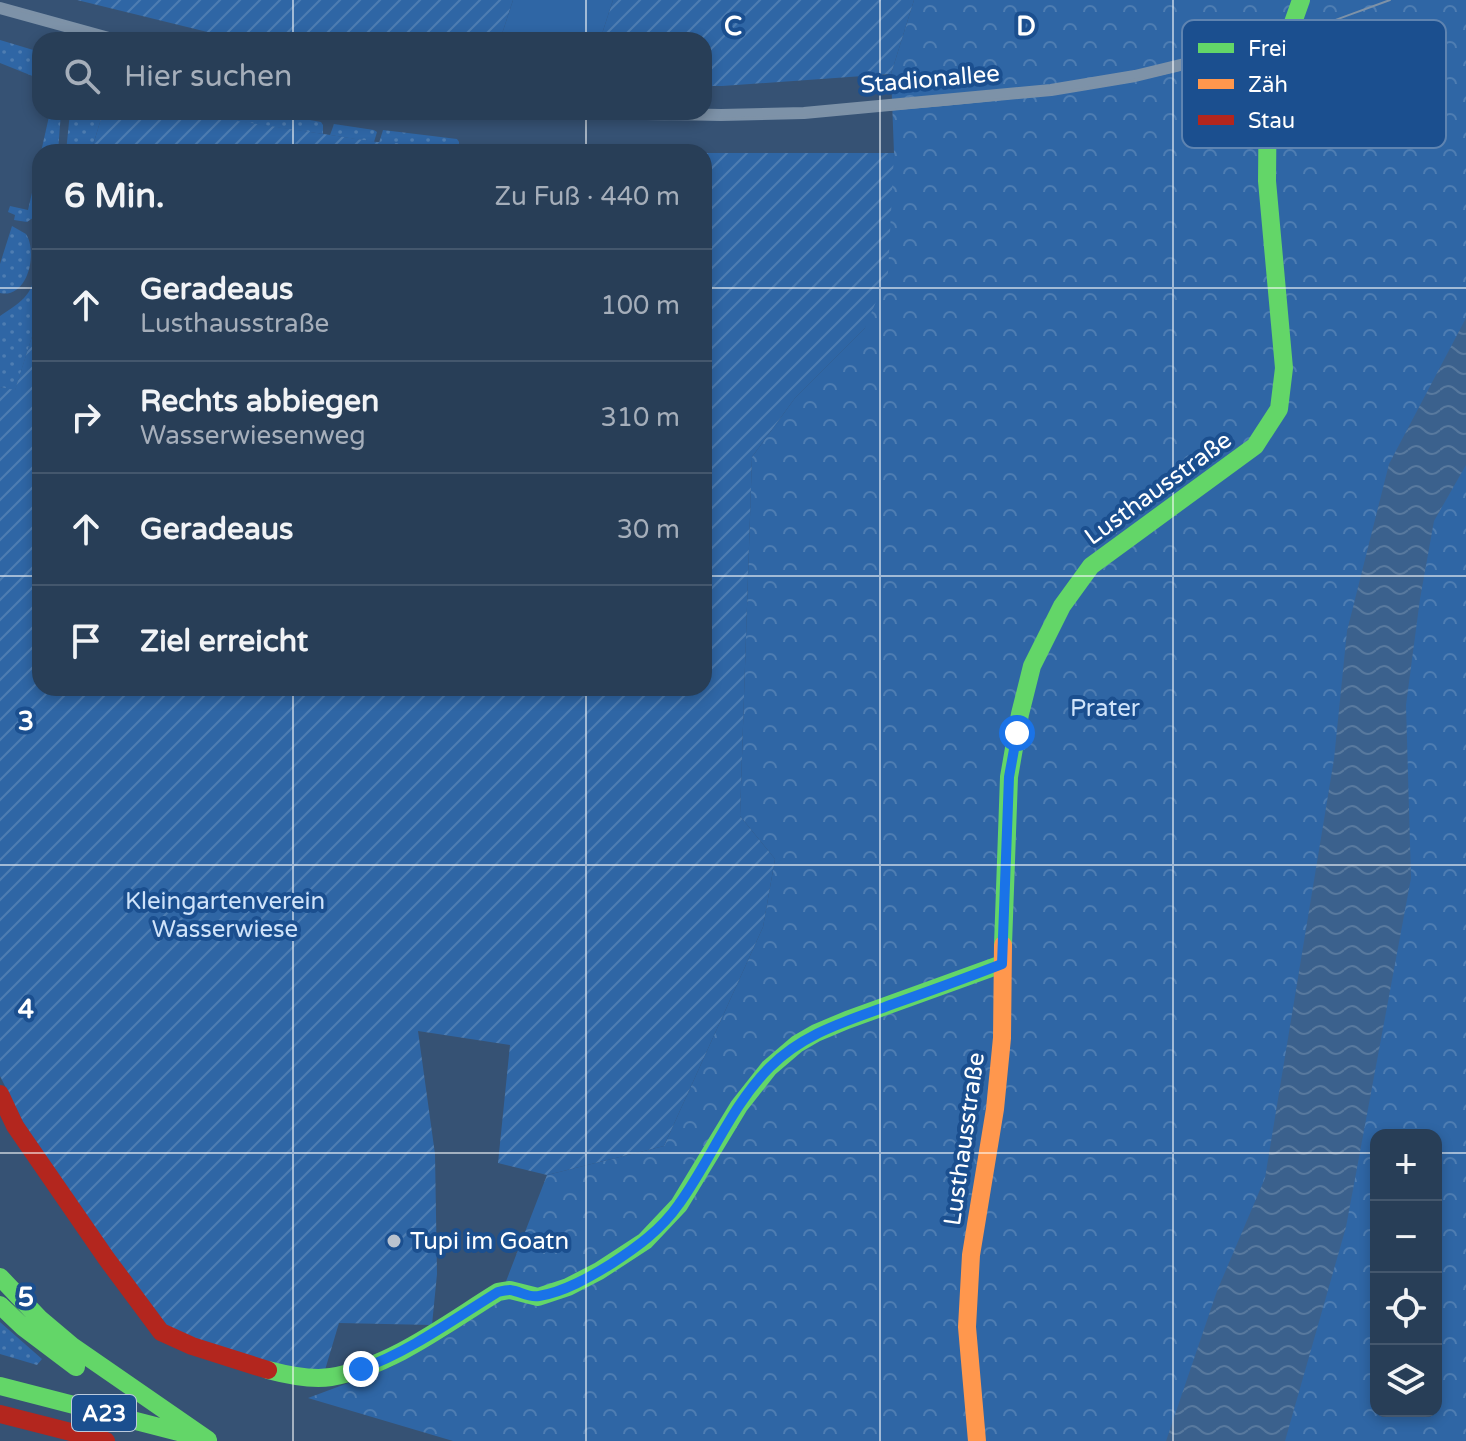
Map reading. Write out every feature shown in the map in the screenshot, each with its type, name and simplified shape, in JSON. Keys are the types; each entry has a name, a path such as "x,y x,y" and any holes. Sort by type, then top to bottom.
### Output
{"main road":[{"name":"Lusthausstraße","path":"1294,20 1301,0"},
{"name":"Lusthausstraße","path":"977,1441 967,1327 971,1255 995,1109 1002,1038 1009,777 1020,714 1032,666 1062,606 1091,566 1255,446 1279,409 1284,368 1267,181 1267,148"},
{"path":"0,1094 15,1126 48,1175 161,1332 192,1346 276,1372 329,1377 372,1365 421,1340 498,1292 510,1290 538,1297 568,1287 599,1271 645,1241 679,1205 739,1106 769,1068 797,1044 847,1020 1002,964"},
{"path":"0,1277 40,1319 72,1346 210,1440"},
{"path":"0,1305 46,1346 101,1384 210,1440"},
{"name":"A23","path":"0,1386 210,1440"},
{"name":"A23","path":"0,1414 106,1441"}],"street":[{"path":"0,8 87,32"},
{"name":"Stadionallee","path":"712,115 804,113 1051,90 1182,65"}],"green space":[{"path":"77,0 513,0 503,32 207,32"},
{"path":"513,0 613,0 603,32 503,32"},
{"path":"613,0 914,0 891,74 712,86 712,32 603,32"},
{"name":"Prater","path":"914,0 1466,0 1466,1441 453,1441 308,1398 391,1367 498,1302 547,1175 664,1146 763,927 775,859 740,816 752,457 795,398 865,328 894,153 891,74"},
{"path":"0,40 32,50 32,76 0,63"},
{"path":"48,120 60,120 59,144 43,144"},
{"path":"69,120 101,120 93,144 67,144"},
{"path":"101,120 231,120 377,142 414,144 93,144"},
{"path":"227,120 310,120 321,122 323,134"},
{"path":"334,124 374,130 377,132 374,142 330,135"},
{"path":"383,130 457,139 459,144 399,144 379,143"},
{"name":"Kleingartenverein Wasserwiese","path":"712,153 894,153 888,273 865,328 795,398 752,457 740,816 775,859 763,927 664,1146 547,1175 498,1163 510,1045 418,1031 435,1154 437,1274 432,1325 339,1323 325,1370 289,1368 171,1332 108,1252 23,1122 0,1076 0,387 15,390 32,336 32,696 712,696"},
{"path":"32,193 32,219 27,222 14,220 15,215 8,212 10,206 28,210"},
{"path":"12,226 26,234 31,252 30,262 24,282 18,289 0,293 0,264"},
{"path":"32,284 32,337 15,391 0,387 0,316 28,293"},
{"path":"0,1322 42,1359 37,1365 0,1354"}],"water":[{"path":"1466,318 1466,465 1434,521 1420,599 1406,705 1411,878 1346,1227 1285,1441 1166,1441 1217,1291 1265,1178 1334,759 1347,631 1389,464"}],"tram line":[{"path":"1336,20 1390,0"},
{"path":"0,5 98,32"},
{"path":"712,119 943,105 1094,87 1182,69"}],"traffic: fast":[{"path":"1294,20 1301,0"},
{"path":"1003,945 1009,777 1032,666 1062,606 1091,566 1255,446 1279,409 1284,368 1267,181 1267,148"},
{"path":"268,1370 316,1378 354,1372 397,1354 498,1292 510,1290 538,1297 568,1287 599,1271 645,1241 679,1205 739,1106 769,1068 797,1044 847,1020 1002,964"},
{"path":"0,1277 40,1319 72,1346 208,1440"},
{"path":"0,1305 23,1327 76,1367"},
{"path":"0,1386 194,1436"}],"traffic: slow":[{"path":"977,1441 967,1327 971,1255 995,1109 1002,1038 1003,945"}],"traffic: jam":[{"path":"0,1094 15,1126 161,1332 192,1346 268,1370"},
{"path":"0,1414 106,1441"}],"place":[{"name":"Tupi im Goatn","path":"394,1241"}],"route":[{"path":"361,1369 421,1340 498,1292 510,1290 538,1297 568,1287 599,1271 645,1241 659,1228 679,1205 739,1106 769,1068 797,1044 847,1020 1002,964 1009,777 1017,733"}]}
